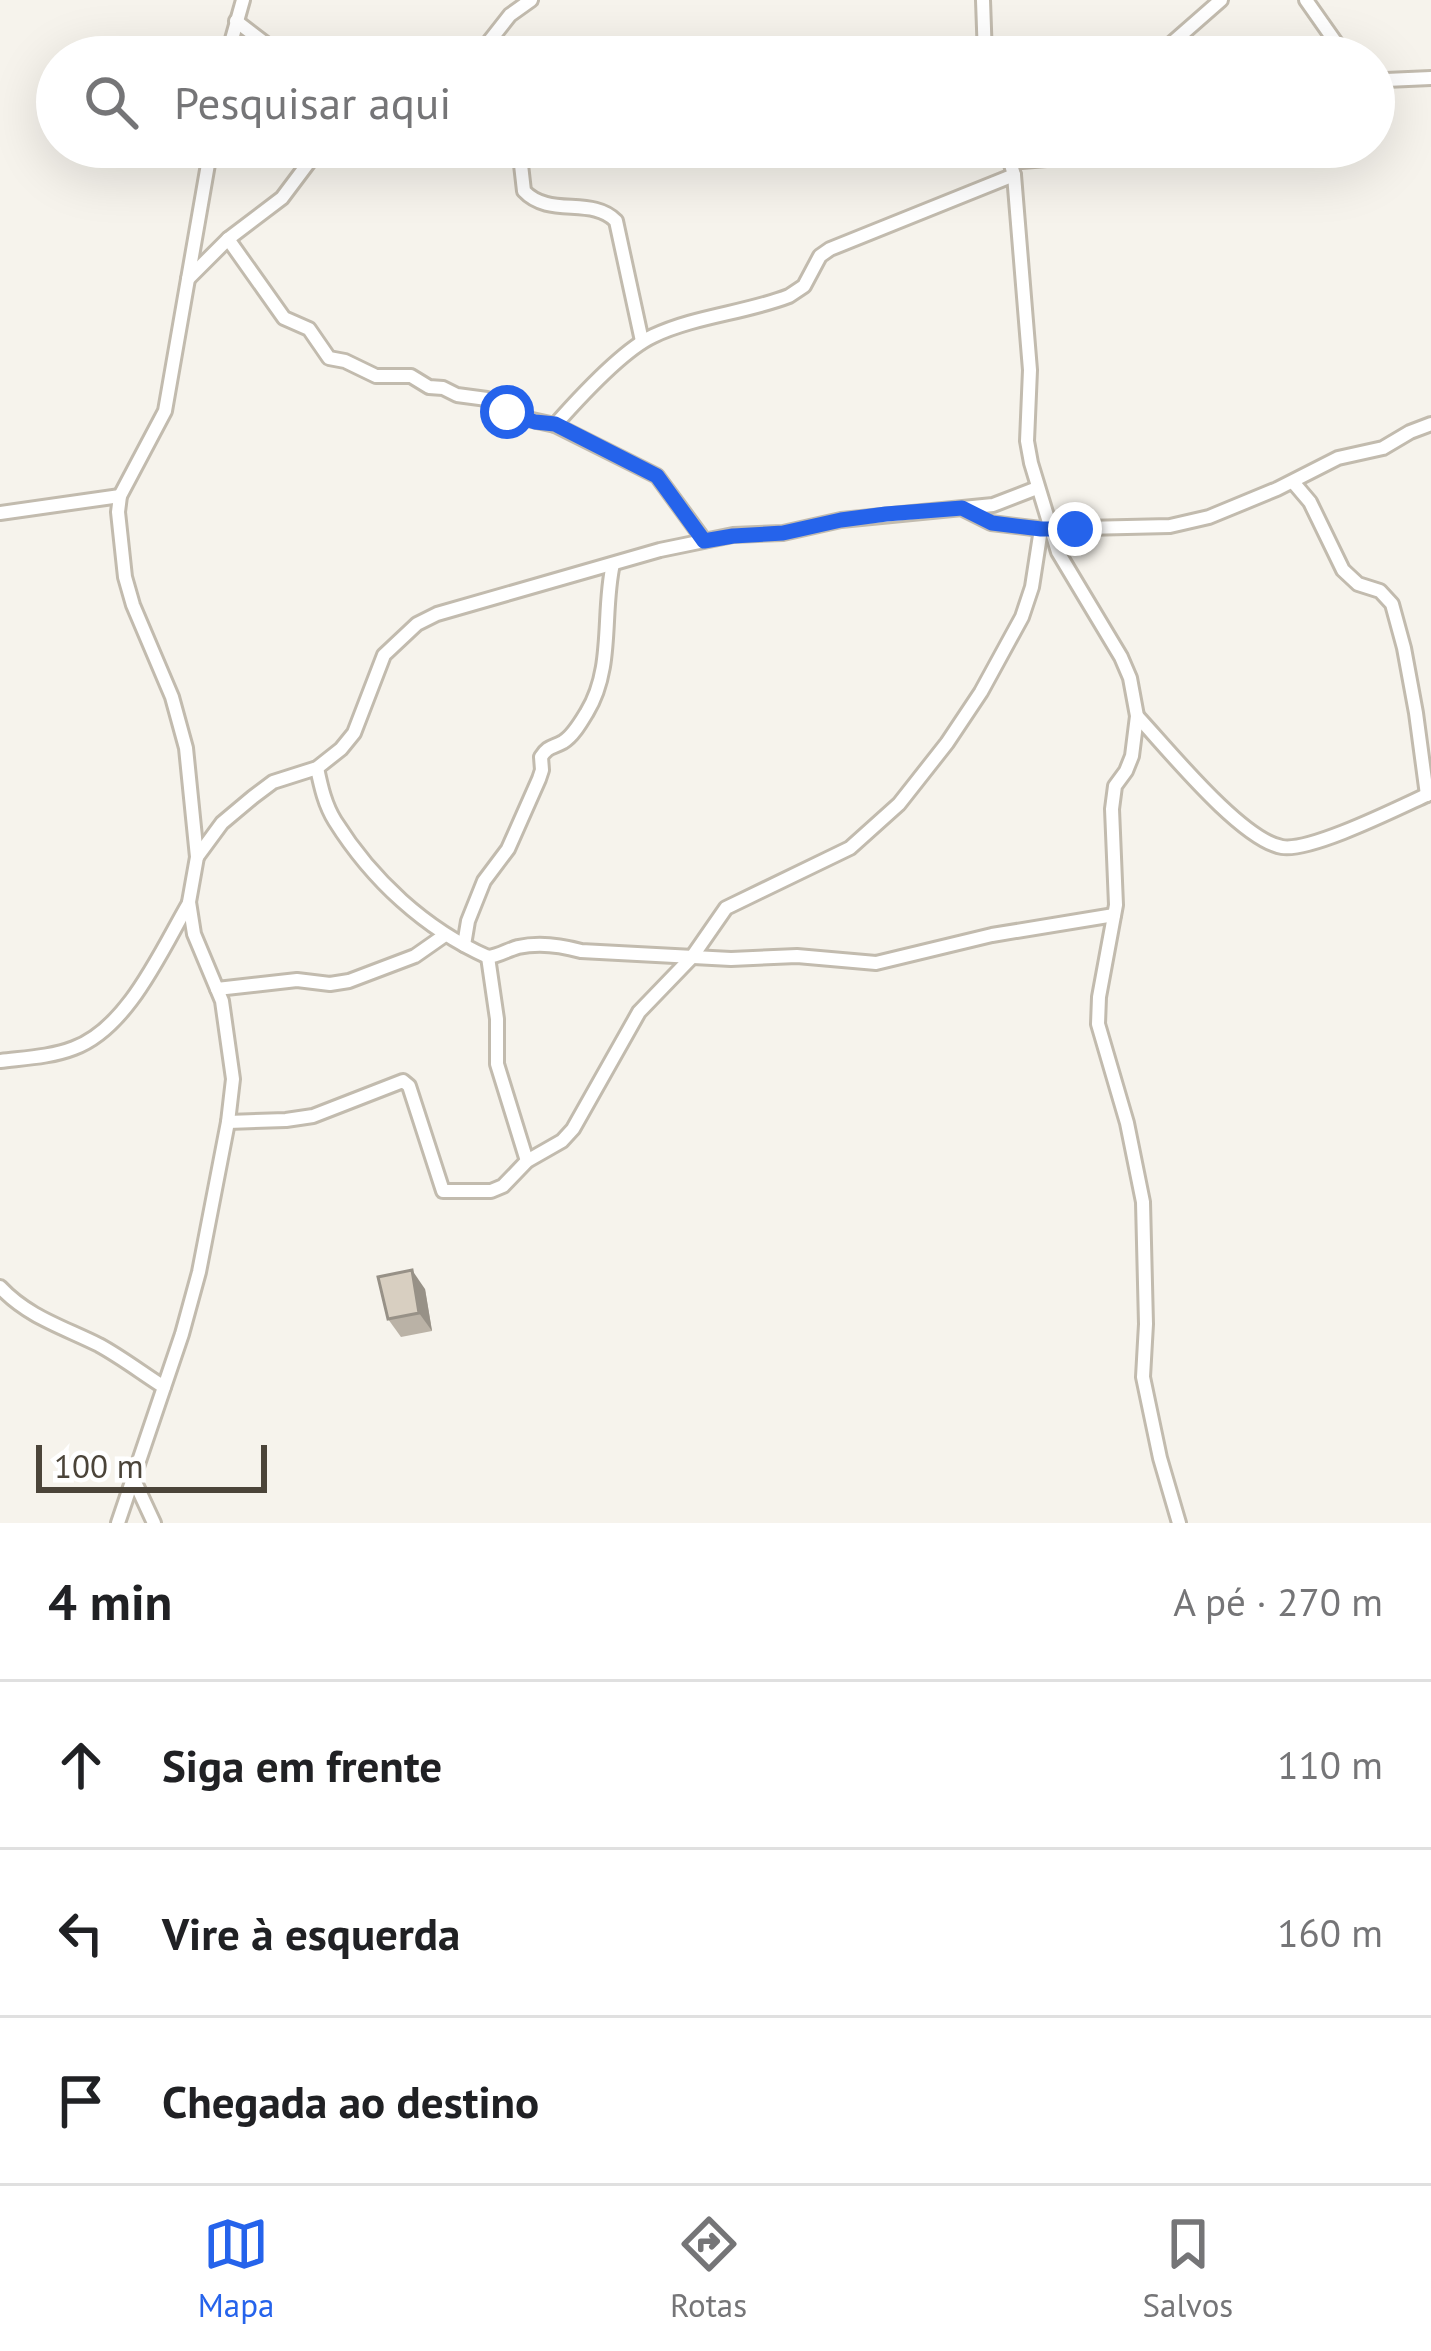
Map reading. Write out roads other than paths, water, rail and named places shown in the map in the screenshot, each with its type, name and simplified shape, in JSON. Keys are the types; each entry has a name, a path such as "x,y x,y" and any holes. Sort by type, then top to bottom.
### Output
{"street":[{"path":"232,36 243,0"},
{"path":"496,36 510,15 531,0"},
{"path":"982,0 985,36"},
{"path":"1180,36 1222,0"},
{"path":"1306,0 1331,36"},
{"path":"236,21 256,36"},
{"path":"1395,78 1431,78"},
{"path":"118,1523 199,1271 233,1079 222,1001 194,934 189,902 196,857 186,748 172,697 133,605 118,512 120,496 165,411 207,168"},
{"path":"187,280 228,239 282,198 304,168"},
{"path":"521,168 528,197 553,206 596,209 616,221 642,341"},
{"path":"555,424 642,341 789,296 804,286 820,256 830,249 1016,168"},
{"path":"1012,169 1030,370 1027,441 1045,528 1121,657 1137,716 1132,756 1115,786 1112,809 1117,887 1098,1024 1127,1123 1143,1202 1143,1377 1179,1523"},
{"path":"228,239 284,318 309,329 329,358 376,376 411,376 429,387 487,399 523,418 555,424 657,476 704,541"},
{"path":"962,508 992,523 1045,528 1170,526 1209,517 1338,458 1383,448 1431,424"},
{"path":"1137,716 1208,793 1260,840 1283,848 1329,838 1429,794 1392,604 1380,591 1358,584 1343,570 1310,502 1293,482"},
{"path":"196,857 222,823 273,782 317,768 341,749 354,733 384,655 417,624 437,614 660,550 864,517 993,505 1037,488"},
{"path":"0,513 120,496"},
{"path":"228,1122 313,1116 403,1081 409,1086 443,1191 490,1191 503,1186 527,1161 573,1129 639,1012 692,957 727,908 850,848 899,804 947,743 1008,647 1032,587 1045,528"},
{"path":"464,946 484,881 508,849 539,779 541,757 549,746 568,739 590,709 606,653 605,606 613,564"},
{"path":"317,768 334,820 396,897 445,935 488,958 540,944 581,951 730,959 797,956 876,963 992,934 1114,915"},
{"path":"0,1061 71,1049 101,1034 142,984 189,902"},
{"path":"217,989 297,980 349,981 416,956 445,935"},
{"path":"488,958 496,1064 527,1161"},
{"path":"0,1287 50,1324 99,1346 164,1387"},
{"path":"134,1480 154,1523"}]}
